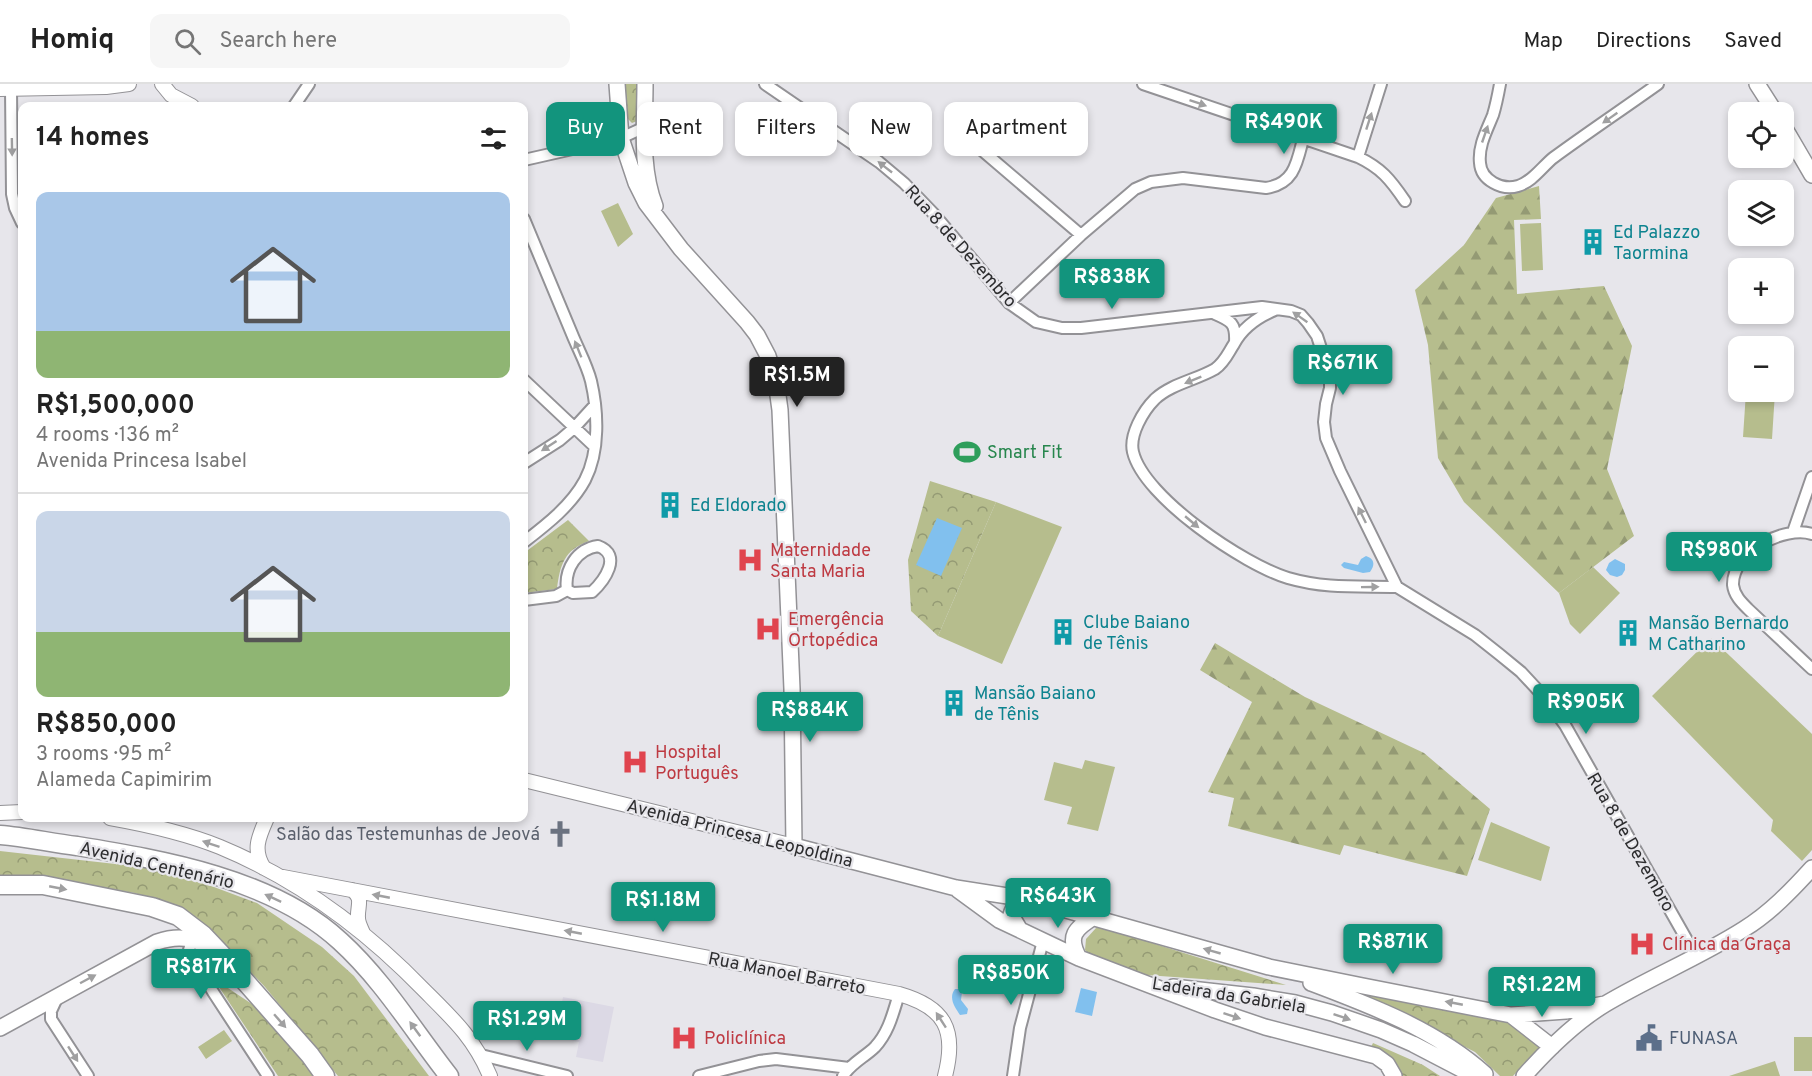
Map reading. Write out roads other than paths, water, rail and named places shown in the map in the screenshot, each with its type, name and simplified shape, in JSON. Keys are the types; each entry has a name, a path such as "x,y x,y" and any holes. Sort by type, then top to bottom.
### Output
{"main road":[{"path":"617,84 618,102"},
{"path":"645,84 645,102"},
{"path":"1757,84 1769,102"},
{"path":"1794,144 1812,175"},
{"path":"625,150 636,183 646,203 664,228 757,335 776,381 780,410 788,566 793,708 794,846"},
{"path":"644,156 653,200 664,228"},
{"name":"Avenida Centenário","path":"0,835 106,851 180,866 234,880 285,904 339,939 362,962 400,1008 449,1076"},
{"name":"Avenida Princesa Leopoldina","path":"794,846 956,888 1028,899 1269,967 1511,1015 1566,1011 1605,1004"},
{"path":"1526,1074 1576,1025 1605,1004 1745,929 1774,906 1812,868"},
{"path":"0,885 43,885 165,911 186,921 221,954 325,1076"},
{"name":"Avenida Princesa Leopoldina","path":"956,888 999,920 1079,958 1215,1010 1376,1056 1387,1064 1394,1076"},
{"path":"1020,930 1011,915 1012,909 1028,899"},
{"path":"1079,958 1073,948 1073,937 1077,929 1094,917"},
{"path":"0,1028 157,942 184,937 202,943 221,954"},
{"name":"Ladeira da Gabriela","path":"1269,967 1389,1014 1455,1049 1486,1076"},
{"name":"Ladeira da Gabriela","path":"1140,981 1183,989 1253,996 1322,1010 1381,1030 1461,1070 1486,1076"},
{"path":"1511,1015 1552,1047"}],"street":[{"path":"18,211 12,194 5,89 106,87 129,84"},
{"path":"162,84 171,95 184,102"},
{"path":"297,102 309,84"},
{"name":"Rua 8 de Dezembro","path":"765,84 879,162 904,183 933,213 1009,303 1036,322 1062,328 1081,328 1262,307 1291,311 1301,315 1317,336 1330,376 1324,422 1326,438 1397,587 1491,648 1521,672 1545,699 1565,725 1696,956"},
{"path":"1143,84 1358,157 1375,165 1386,175 1405,201"},
{"path":"1358,157 1381,84"},
{"path":"1500,84 1498,98 1483,139 1480,166 1484,176 1494,184 1507,187 1517,186 1529,180 1552,159 1658,84"},
{"path":"1009,303 1081,235 1135,189 1151,182 1183,178 1266,188 1277,186 1287,181 1303,139"},
{"path":"528,159 546,155"},
{"path":"989,156 1081,235"},
{"path":"528,229 590,378 595,405 594,446 585,480 557,514 528,539"},
{"path":"1278,309 1252,321 1218,367 1156,398 1144,413 1135,434 1132,450 1138,467 1147,480 1193,523 1214,540 1261,568 1317,585 1397,587"},
{"path":"1213,313 1227,319 1232,324 1236,330 1235,342"},
{"path":"528,384 594,446"},
{"path":"528,460 560,440 595,405"},
{"path":"1793,532 1812,477"},
{"path":"1812,534 1793,532 1777,536 1750,552 1741,561 1735,573 1733,586 1738,598 1748,609 1812,669"},
{"path":"598,546 605,549 609,555 610,564 608,575 600,585 592,592 583,594 567,590 568,572 579,554 598,546"},
{"path":"528,600 556,596 567,590"},
{"name":"Avenida Princesa Leopoldina","path":"528,781 794,846"},
{"path":"0,813 18,812"},
{"name":"Avenida Centenário","path":"140,822 219,847 283,877 363,933 464,1030 481,1055 490,1076"},
{"path":"264,868 257,856 257,844 265,822"},
{"name":"Rua Manoel Barreto","path":"283,877 918,999 941,1017 947,1029 950,1042 945,1076"},
{"path":"352,890 359,897 357,916 363,933"},
{"path":"1012,1076 1020,1028 1043,941"},
{"path":"202,943 191,943 190,953 268,1076"},
{"path":"699,1076 776,1059 846,1072 874,1048 884,1036 899,994"},
{"path":"59,996 52,1007 51,1019 88,1076"},
{"path":"481,1055 567,1076"}],"water":[{"path":"937,518 962,528 941,576 916,565"},
{"path":"1366,556 1373,563 1370,572 1363,573 1341,565 1344,562 1358,565"},
{"path":"1615,559 1625,564 1622,575 1617,577 1610,575 1606,570 1609,563"},
{"path":"1081,988 1097,992 1092,1016 1075,1012"},
{"path":"955,989 960,989 962,992 961,1000 968,1009 967,1014 960,1015 954,1006 952,996"}],"place":[{"name":"Ed Palazzo Taormina","path":"1593,242"},
{"name":"Smart Fit","path":"967,452"},
{"name":"Ed Eldorado","path":"670,505"},
{"name":"Maternidade Santa Maria","path":"750,560"},
{"name":"Emergência Ortopédica","path":"768,629"},
{"name":"Clube Baiano de Tênis","path":"1063,632"},
{"name":"Mansão Bernardo M Catharino","path":"1628,633"},
{"name":"Mansão Baiano de Tênis","path":"954,703"},
{"name":"Hospital Português","path":"635,762"},
{"name":"Salão das Testemunhas de Jeová","path":"560,834"},
{"name":"Clínica da Graça","path":"1642,944"},
{"name":"Policlínica","path":"684,1038"},
{"name":"FUNASA","path":"1649,1038"}]}
